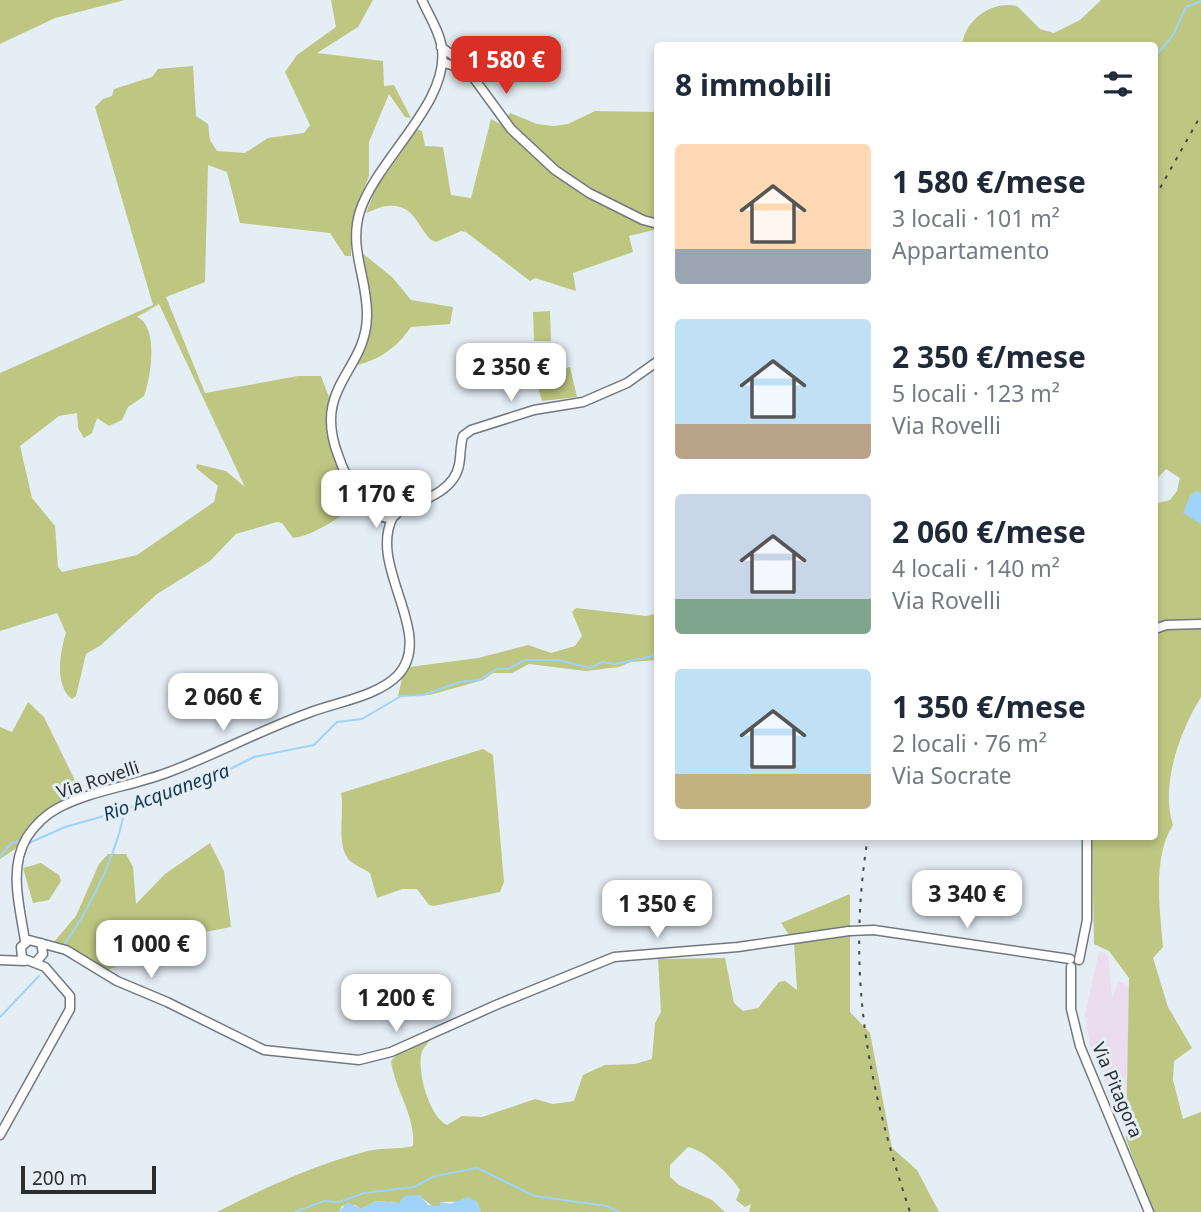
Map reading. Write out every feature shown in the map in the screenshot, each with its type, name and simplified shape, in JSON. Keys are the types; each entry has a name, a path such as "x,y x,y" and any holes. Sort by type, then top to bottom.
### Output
{"street":[{"path":"423,0 442,47 455,62 470,72 511,129 555,170 589,193 654,223"},
{"path":"442,47 439,80 430,101 377,174 360,210 355,234 367,307 366,328 335,390 330,414 333,438 342,466 379,513 396,514 440,491 452,480 459,465 463,436 471,430 534,410 583,402 627,383 654,364"},
{"path":"442,62 455,62"},
{"path":"439,80 455,62"},
{"path":"362,494 390,496 414,504"},
{"path":"379,513 377,502 382,496"},
{"path":"396,514 397,500"},
{"name":"Via Rovelli","path":"30,943 22,922 17,886 20,858 27,838 48,814 73,802 169,772 299,716 380,688 400,673 408,659 410,642 388,558 387,531 379,513"},
{"name":"Via Rovelli","path":"387,531 396,514"},
{"path":"1158,628 1166,625 1201,624"},
{"name":"Via Pitagora","path":"1086,840 1084,936 1073,963 1071,1009 1080,1046 1149,1212"},
{"path":"0,960 30,943 56,948 75,954 117,981 167,1002 256,1047 293,1055 359,1060 391,1052 521,994 614,957 738,947 849,931 874,930 1056,958 1073,963"},
{"path":"0,1135 71,1009 70,996 30,943"},
{"path":"25,961 21,954 30,943"},
{"path":"0,960 41,960 56,948"}],"shaded area":[{"path":"1099,951 1108,955 1112,997 1119,981 1129,986 1126,1110 1109,1099 1099,1060 1090,1046 1085,1015"}],"green space":[{"path":"0,0 125,0 55,18 0,44"},
{"path":"331,0 373,0 358,27 317,53 383,61 384,86 394,85 411,118 405,117 389,94 369,142 369,176 352,222 351,256 345,256 330,233 240,223 227,172 208,165 205,282 166,297 205,393 298,376 321,376 329,397 328,432 339,470 360,499 329,524 301,536 293,538 282,523 277,522 236,534 210,561 157,594 101,645 86,654 76,696 72,699 66,693 61,677 62,649 66,633 57,613 0,631 0,373 153,305 95,107 103,99 112,96 114,89 152,77 158,69 193,66 196,116 208,124 210,140 217,151 245,153 268,138 304,133 310,125 285,72 297,55 336,27","holes":["159,304 245,487 226,471 197,464 196,468 218,486 214,502 137,555 62,572 58,567 55,526 32,498 20,446 59,416 77,413 78,428 84,438 92,433 97,418 109,426 122,420 128,407 144,396 149,377 151,341 144,322 137,317"]},
{"path":"1101,0 1201,0 1201,697 1179,742 1174,759 1169,793 1173,825 1162,852 1159,884 1163,947 1153,958 1168,1007 1192,1048 1174,1061 1173,1080 1183,1119 1201,1112 1201,1212 1153,1212 1126,1139 1129,978 1109,951 1094,944 1092,840 1158,840 1158,503 1170,500 1177,491 1180,478 1166,469 1158,478 1158,42 963,42 973,21 998,6 1017,6 1040,29 1054,33 1080,20"},
{"path":"595,111 653,112 654,230 629,236 633,252 573,273 576,291 535,278 530,281 466,232 461,231 436,242 431,240 404,208 385,206 366,213 383,171 417,129 422,131 425,146 443,147 451,195 471,198 491,119 502,125 510,113 537,124 554,126 568,124"},
{"path":"361,252 392,277 411,300 453,307 450,324 411,327 399,342 385,353 369,362 351,366 361,350 370,323 370,298"},
{"path":"550,311 551,341 534,341 533,312"},
{"path":"570,367 577,397 542,401 535,377"},
{"path":"576,608 646,616 654,614 654,660 586,671 529,664 512,673 493,673 483,680 430,695 398,696 403,674 409,667 478,658 528,645 551,653 575,646 582,636 572,612"},
{"path":"28,702 44,717 82,795 62,803 34,820 18,847 0,859 0,727 12,732"},
{"path":"483,749 493,755 504,882 500,892 433,906 429,905 417,889 402,889 377,898 370,873 350,861 345,854 341,793"},
{"path":"210,843 224,871 231,927 179,937 106,971 77,951 53,943 76,916 99,864 108,854 126,854 133,867 136,904 165,874"},
{"path":"41,863 59,875 61,881 49,900 33,903 23,868"},
{"path":"850,894 850,1012 870,1033 892,1148 917,1170 939,1212 749,1212 751,1204 745,1207 736,1200 740,1190 717,1164 688,1147 670,1165 670,1177 679,1185 712,1200 725,1212 481,1212 476,1201 440,1202 440,1206 432,1206 420,1196 399,1203 376,1201 361,1209 355,1205 342,1206 339,1212 217,1212 270,1186 326,1164 370,1150 413,1146 411,1125 391,1061 400,1051 432,1037 422,1052 421,1073 430,1104 447,1125 462,1116 482,1117 535,1099 553,1104 574,1101 583,1075 605,1065 635,1064 652,1059 655,1023 661,1012 658,959 725,958 734,1003 743,1011 758,1008 779,982 785,981 797,990 794,942 781,923"}],"water":[{"path":"1197,490 1201,494 1201,524 1183,513 1190,496"},
{"path":"420,1195 428,1205 440,1206 440,1202 450,1204 467,1197 476,1201 481,1212 339,1212 348,1202 361,1209 376,1201 399,1203 404,1196"}],"waterway":[{"name":"Rio Acquanegra","path":"1158,53 1173,35 1186,7 1201,1"},
{"name":"Rio Acquanegra","path":"29,843 65,827 122,811 178,786 212,778 254,757 314,745 337,722 362,719 401,696 423,695 460,682 479,680 497,669 508,669 525,660 558,660 590,668 602,662 615,664 654,656"},
{"path":"65,943 84,914 101,880 124,812"},
{"name":"Rio Acquanegra","path":"0,856 12,843 21,841"},
{"path":"0,1017 39,976"},
{"path":"295,1212 324,1201 339,1202 364,1193 414,1187 435,1176 477,1168 535,1196 607,1206 619,1212"}],"railway":[{"path":"1158,192 1201,115"},
{"path":"868,840 859,934 865,1027 882,1118 910,1212"}]}
